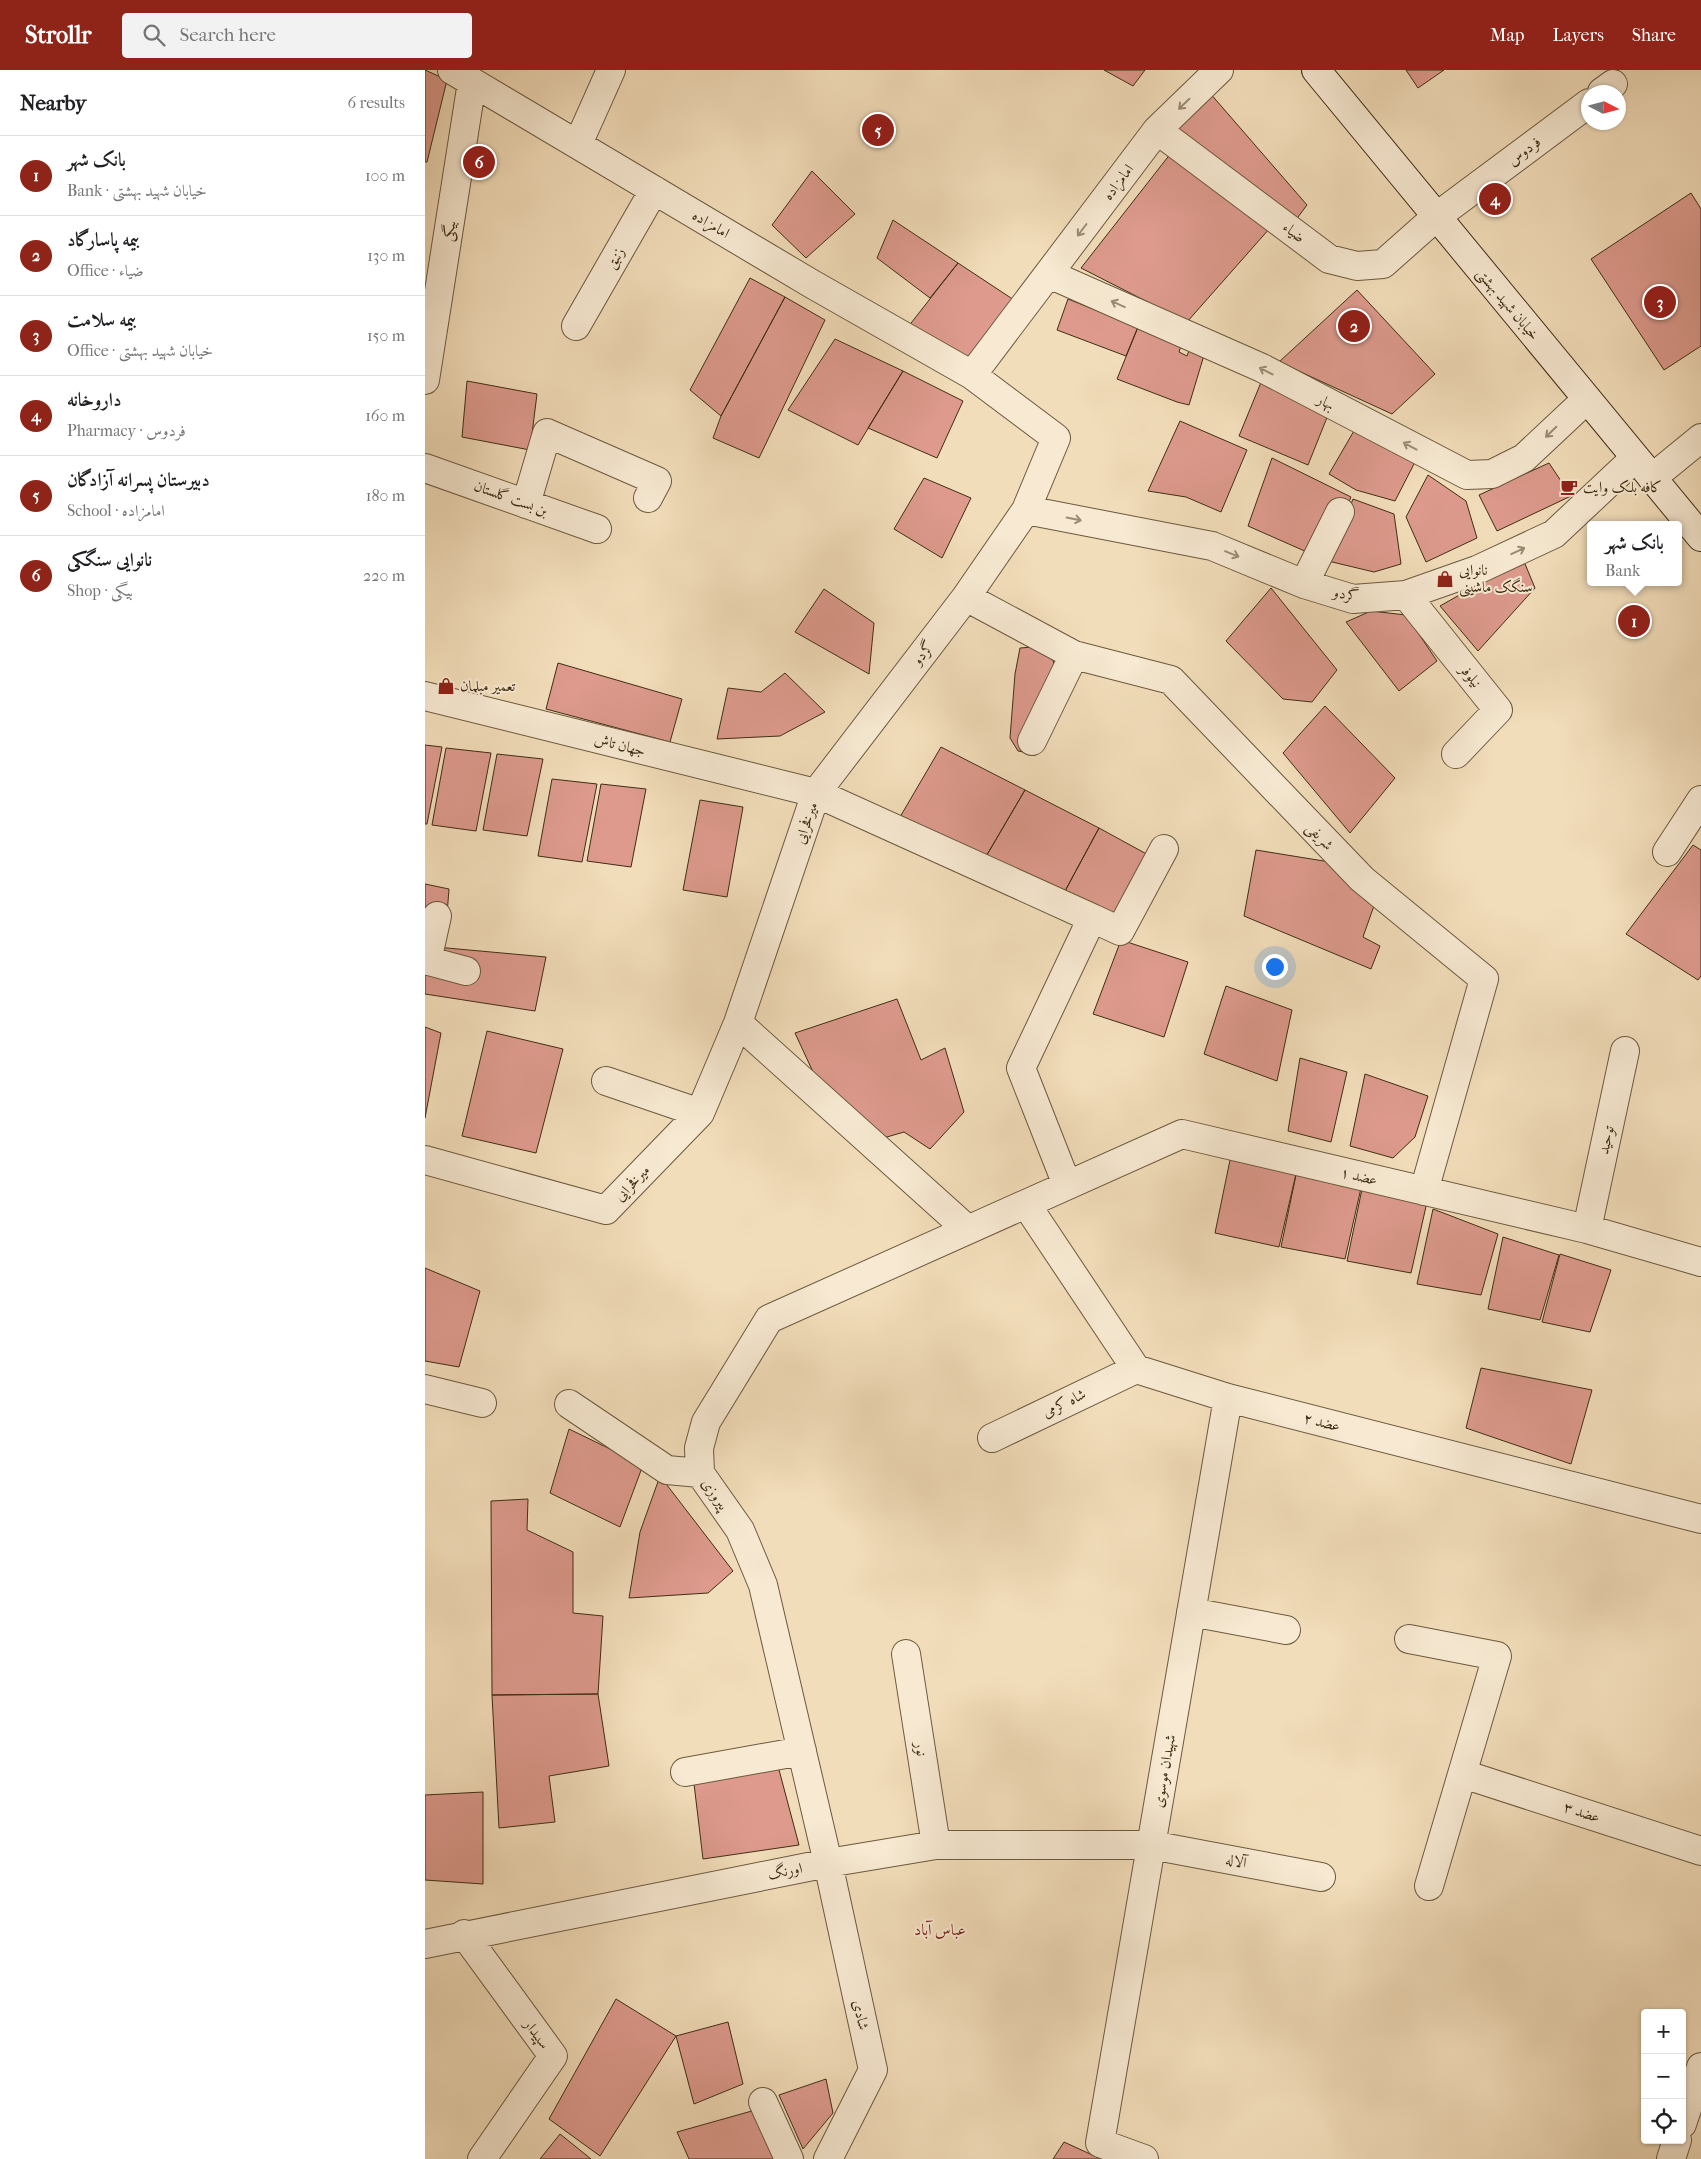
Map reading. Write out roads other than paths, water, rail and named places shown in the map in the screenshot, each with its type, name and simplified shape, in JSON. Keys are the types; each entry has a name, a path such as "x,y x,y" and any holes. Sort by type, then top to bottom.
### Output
{"street":[{"path":"578,144 611,70"},
{"name":"امامزاده","path":"972,375 1157,130 1219,70"},
{"name":"خیابان شهید بهشتی","path":"1316,70 1701,537"},
{"name":"امامزاده","path":"462,76 821,289 972,375 1055,438"},
{"name":"بیگی","path":"425,380 435,246 462,76"},
{"name":"فردوس","path":"1437,217 1581,109"},
{"name":"ضیاء","path":"1157,130 1329,259 1357,266 1383,264 1437,217"},
{"name":"زنبق","path":"576,326 654,190"},
{"name":"بهار","path":"1049,274 1262,368 1467,475 1492,474 1524,458 1587,399"},
{"path":"526,504 547,433 657,481 648,498"},
{"name":"گردو","path":"815,793 966,597 1026,510 1055,438"},
{"name":"گردو","path":"1026,510 1212,546 1304,584 1353,599 1406,595 1477,570 1554,534 1644,468 1701,438"},
{"name":"بن بست گلستان","path":"425,468 597,529"},
{"path":"1304,584 1340,512"},
{"name":"نیلوفر","path":"1406,595 1498,710 1456,754"},
{"name":"شریفی","path":"966,597 1074,655 1171,680 1362,879 1484,979 1424,1191"},
{"path":"1032,741 1074,655"},
{"name":"جهان تاش","path":"425,696 815,793 1120,931 1164,850"},
{"name":"میرفخرایی","path":"425,1160 606,1210 699,1113 738,1023 815,793"},
{"path":"1667,852 1701,800"},
{"path":"437,916 426,960 466,971"},
{"path":"1067,1185 1021,1068 1092,918"},
{"path":"738,1023 968,1230"},
{"name":"توحید","path":"1587,1229 1625,1050"},
{"path":"606,1081 699,1113"},
{"name":"عضد ۱","path":"1026,1204 1182,1134 1587,1229 1701,1262"},
{"path":"1026,1204 1136,1369"},
{"name":"پیروزی","path":"828,1863 763,1586 740,1530 700,1473 699,1448 706,1422 769,1319 1026,1204"},
{"name":"عضد ۲","path":"1136,1369 1228,1398 1701,1519"},
{"name":"شاه کرمی","path":"992,1438 1136,1369"},
{"path":"425,1389 482,1403"},
{"name":"شهیدان موسوی","path":"1144,2159 1099,2143 1228,1398"},
{"path":"569,1404 667,1470 700,1473"},
{"path":"1191,1612 1286,1630"},
{"path":"1409,1639 1497,1656 1429,1886"},
{"name":"نور","path":"906,1654 935,1845"},
{"path":"685,1772 802,1751"},
{"name":"عضد ۳","path":"1463,1774 1701,1851"},
{"name":"اورنگ","path":"425,1944 464,1934 828,1863 935,1845 1151,1844"},
{"name":"آلاله","path":"1151,1844 1321,1877"},
{"name":"شادی","path":"828,1863 873,2070 828,2159"},
{"name":"سپیدار","path":"464,1934 553,2056 482,2159"},
{"path":"1686,2112 1701,2067"},
{"path":"763,2102 789,2159"},
{"path":"1671,2159 1676,2144"}],"place":[{"name":"دبیرستان پسرانه آزادگان","path":"878,130"},
{"name":"نانوایی سنگکی","path":"479,162"},
{"name":"داروخانه","path":"1495,199"},
{"name":"بیمه سلامت","path":"1660,302"},
{"name":"بیمه پاسارگاد","path":"1354,326"},
{"name":"کافه بلک وایت","path":"1569,487"},
{"name":"نانوایی سنگک ماشینی","path":"1445,579"},
{"name":"بانک شهر","path":"1634,621"},
{"name":"تعمیر مبلمان","path":"446,686"}],"district":[{"name":"عباس آباد","path":"940,1929"}]}
